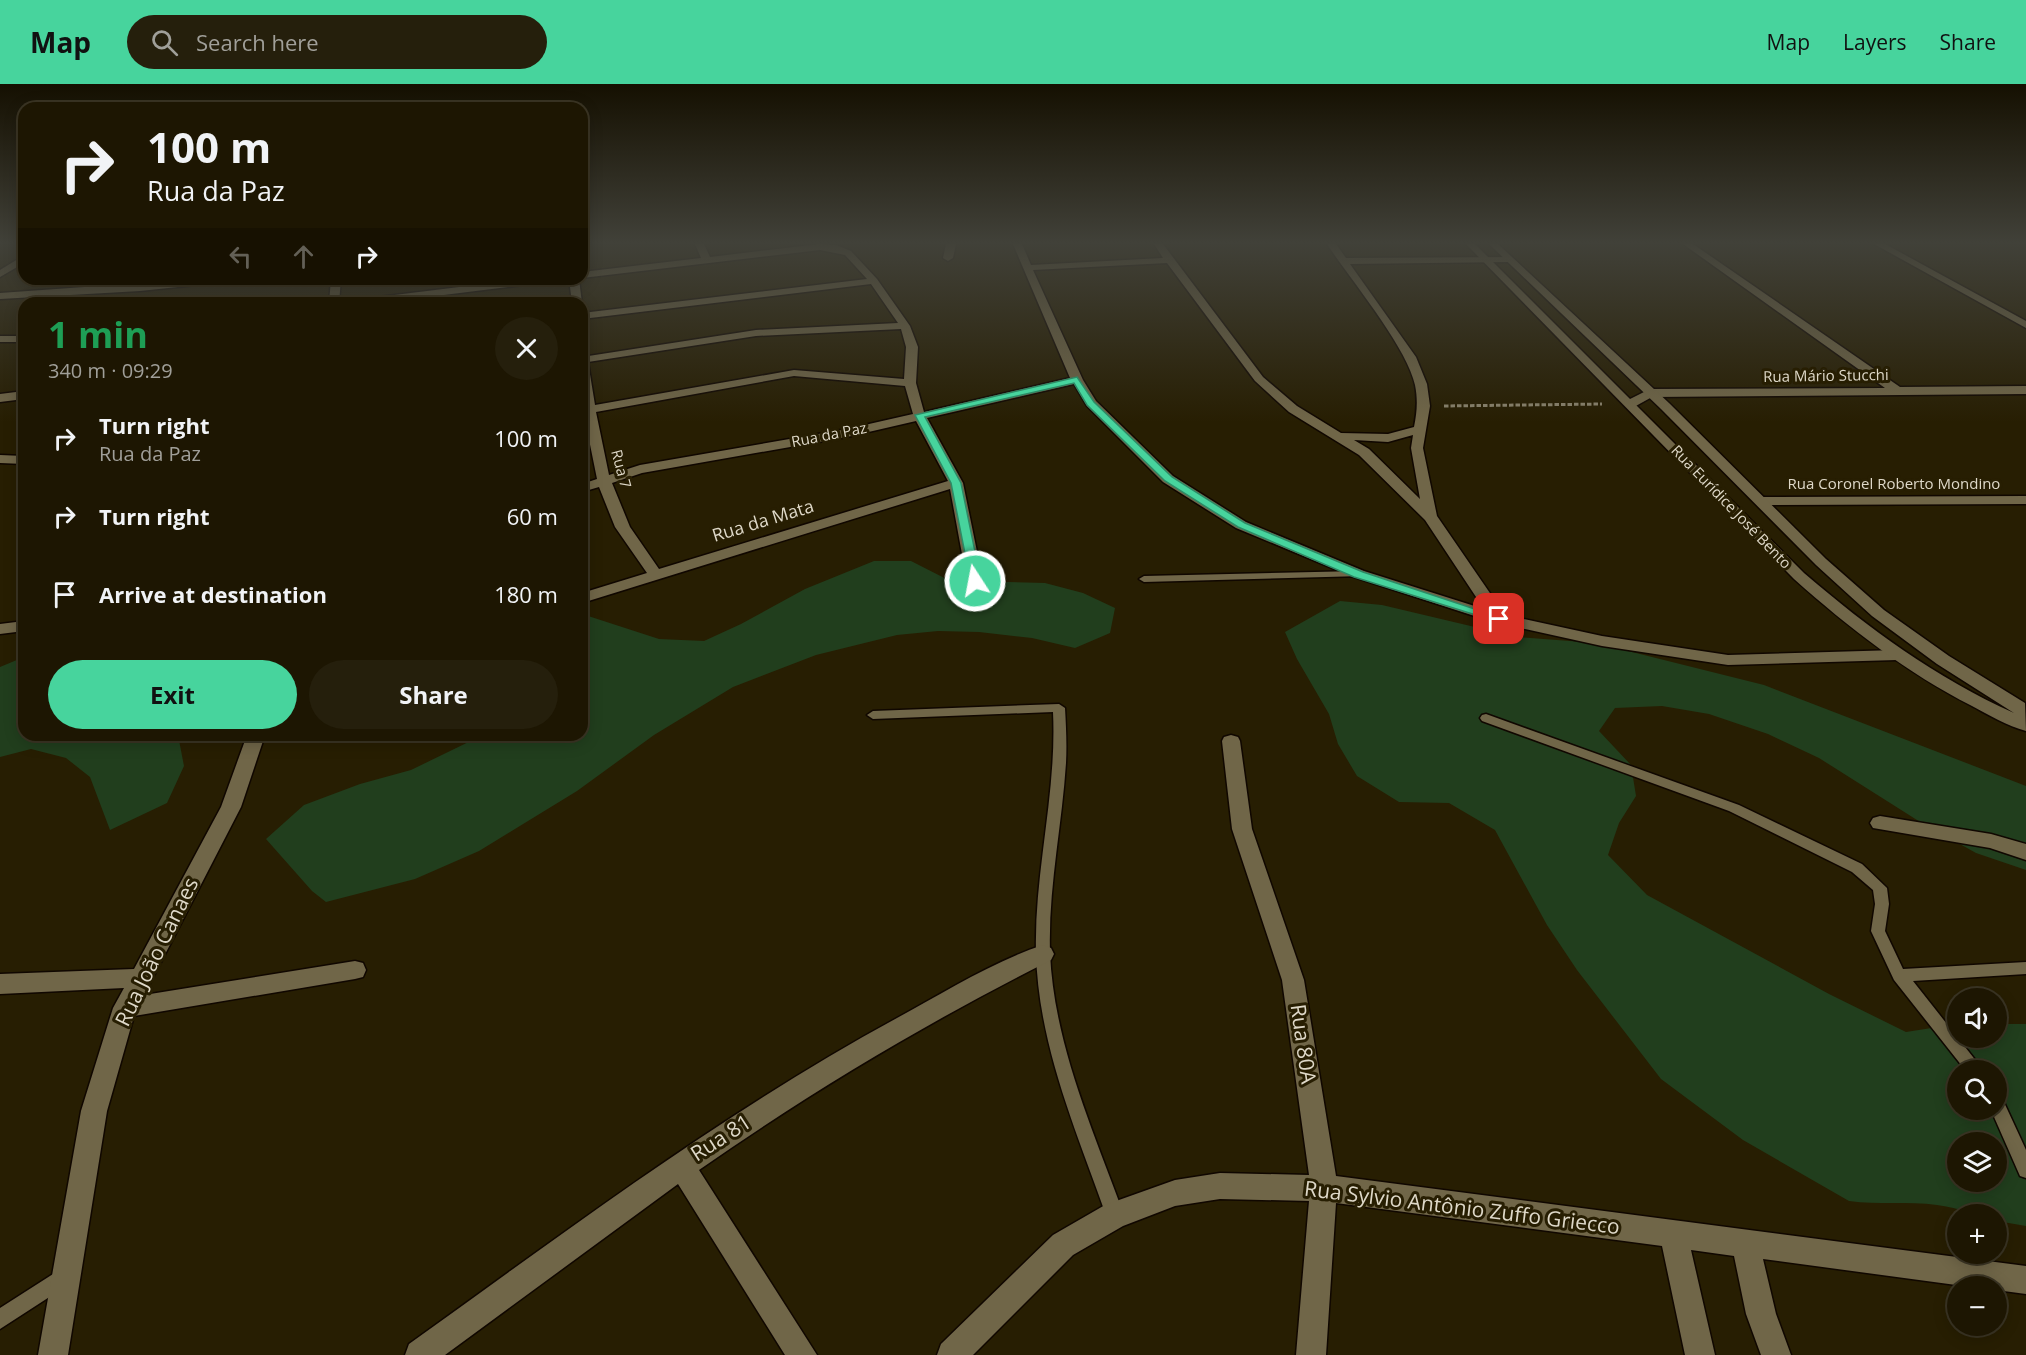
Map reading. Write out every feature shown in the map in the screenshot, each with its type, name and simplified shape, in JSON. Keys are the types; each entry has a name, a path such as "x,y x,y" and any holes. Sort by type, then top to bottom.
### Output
{"street":[{"path":"588,315 688,303"},
{"path":"889,303 905,326 912,347 910,383 919,415 956,483 975,581"},
{"path":"1043,303 1077,380 1091,403 1168,479 1241,525 1359,574 1499,619 1602,641 1728,660 1897,655"},
{"path":"1202,303 1259,379 1293,409 1340,436 1382,467 1430,517 1499,619"},
{"path":"1373,303 1410,357 1421,384 1425,406 1417,448 1430,517"},
{"name":"Rua Eurídice José Bento","path":"1528,303 1799,576 1846,618 1897,655 1993,712 2026,725"},
{"name":"Rua Eurídice José Bento","path":"1556,303 1763,501 1821,562 1878,613 1943,660 2019,707 2026,716"},
{"path":"1773,303 1896,390"},
{"path":"1986,303 2026,325"},
{"path":"588,360 756,333 905,326"},
{"path":"0,339 18,339"},
{"path":"589,410 760,377 794,373 910,383"},
{"name":"Rua da Paz","path":"588,486 640,470 847,433 1077,380"},
{"name":"Rua Mário Stucchi","path":"1630,404 1650,393 2026,390"},
{"path":"0,398 18,396"},
{"name":"Rua 7","path":"588,403 605,479 619,520 655,574"},
{"path":"1340,436 1388,438 1420,429"},
{"path":"0,459 18,460"},
{"name":"Rua da Mata","path":"588,596 956,483"},
{"name":"Rua Coronel Roberto Mondino","path":"1763,501 2026,500"},
{"path":"0,629 18,627"},
{"name":"Rua João Canaes","path":"53,1355 94,1111 125,1008 231,807 254,741"},
{"name":"Rua 80A","path":"1231,741 1242,829 1293,980 1324,1188 1311,1355"},
{"path":"1880,823 1991,841 2026,852"},
{"name":"Rua 81","path":"420,1355 681,1165 851,1053 973,986 1043,954"},
{"path":"125,1008 355,970"},
{"path":"0,984 141,978"},
{"path":"681,1165 802,1355"},
{"name":"Rua Sylvio Antônio Zuffo Griecco","path":"952,1355 1063,1245 1115,1215 1175,1193 1220,1186 1324,1188 2026,1280"},
{"path":"1674,1235 1700,1355"},
{"path":"1746,1244 1761,1314 1776,1355"}],"lane":[{"path":"1144,579 1359,574"},
{"path":"873,715 1059,708 1060,760 1047,878 1043,954 1052,1022 1074,1100 1115,1215"},
{"path":"1486,718 1734,808 1857,867 1880,888 1882,904 1878,931 1899,976 1967,1060"},
{"path":"1899,976 2026,968"},
{"path":"2004,1120 2026,1170"},
{"path":"0,1319 66,1275"}],"path":[{"path":"1425,406 1630,404"}],"green space":[{"path":"874,561 911,561 968,590 1007,582 1045,583 1083,593 1115,608 1110,633 1075,648 1032,638 979,632 938,631 897,635 816,655 733,687 654,735 577,791 479,851 415,879 326,902 312,891 266,839 304,805 360,784 411,770 471,741 588,741 588,616 659,639 704,641 741,624 805,589"},
{"path":"1340,601 1382,605 1517,637 1596,643 1764,685 2026,786 2026,870 1976,853 1917,820 1819,758 1768,734 1709,714 1662,706 1615,708 1599,731 1631,765 1636,796 1619,823 1608,855 1647,895 1829,994 1906,1032 1947,1026 1947,1048 2007,1048 2007,1024 2026,1024 2026,1226 2007,1223 2007,1204 1947,1204 1947,1207 1915,1203 1849,1201 1743,1140 1661,1079 1577,970 1547,925 1495,830 1449,803 1399,802 1357,776 1338,744 1329,714 1297,659 1285,632"},
{"path":"18,660 18,741 179,741 184,766 167,803 110,830 90,777 66,758 31,749 0,757 0,667"}],"route":[{"path":"975,581 956,483 919,415 1077,380 1091,403 1168,479 1241,525 1359,574 1499,619"}]}
